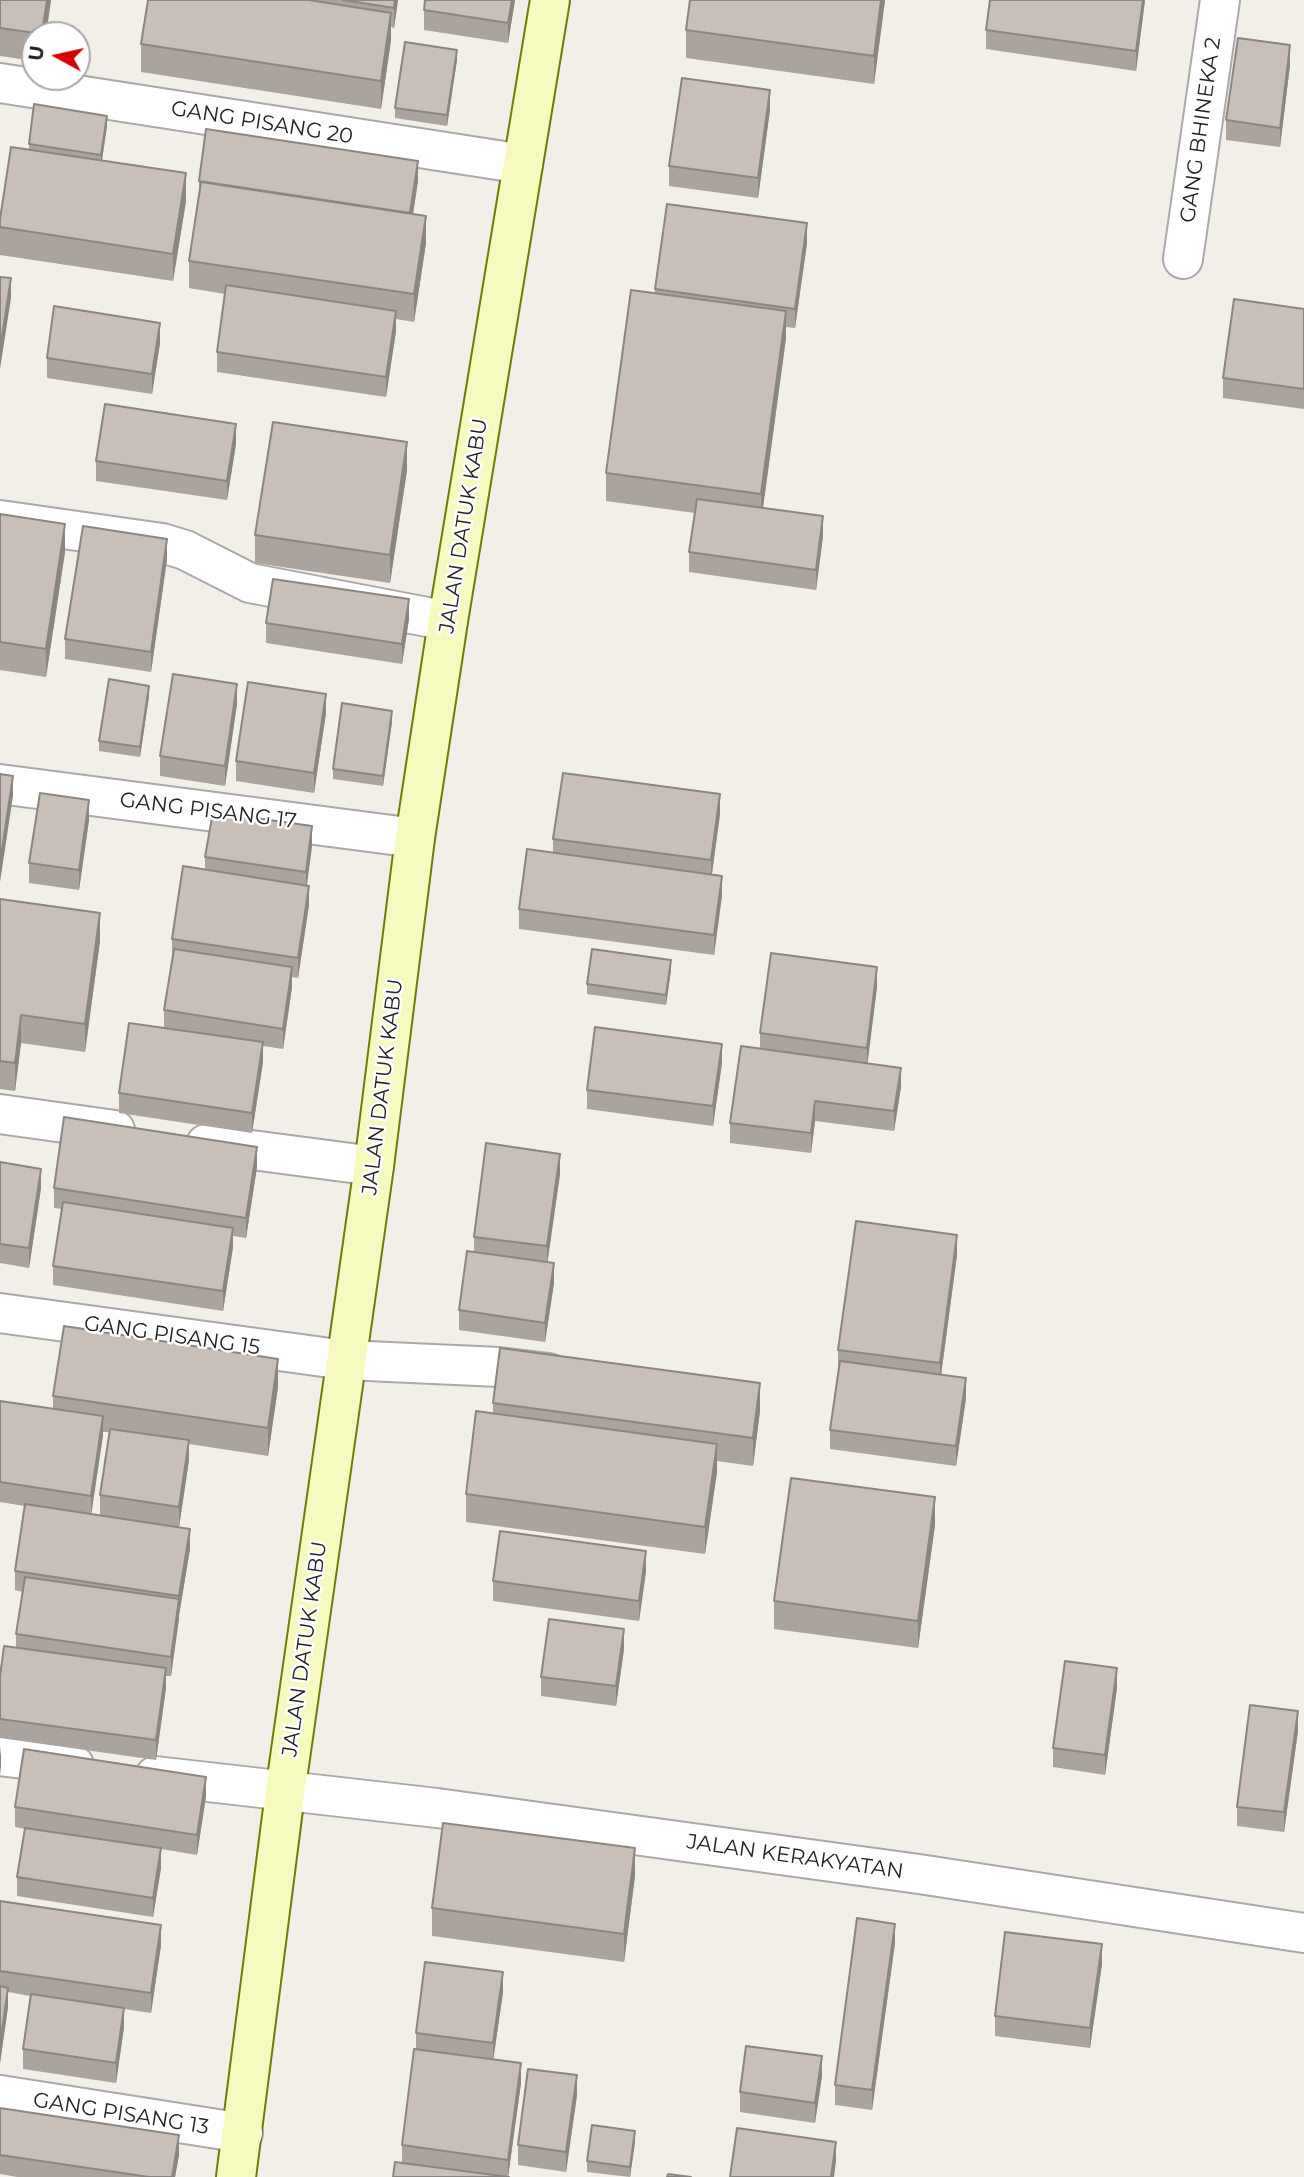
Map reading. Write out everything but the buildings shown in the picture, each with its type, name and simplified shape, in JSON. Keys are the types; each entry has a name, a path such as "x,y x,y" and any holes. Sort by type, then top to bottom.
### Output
{"street":[{"name":"JALAN DATUK KABU","path":"236,2177 285,1793 374,1166 415,838 550,0"},
{"name":"GANG BHINEKA 2","path":"1183,259 1220,0"},
{"name":"GANG PISANG 20","path":"0,83 523,164"},
{"path":"0,520 162,543 186,550 250,583 448,621"},
{"name":"GANG PISANG 17","path":"0,784 415,838"},
{"path":"0,1114 374,1166"},
{"name":"GANG PISANG 15","path":"0,1312 345,1360 487,1366 582,1377"},
{"name":"JALAN KERAKYATAN","path":"0,1756 285,1793 437,1808 877,1868 1304,1933"},
{"name":"GANG PISANG 13","path":"0,2095 243,2133"}]}
